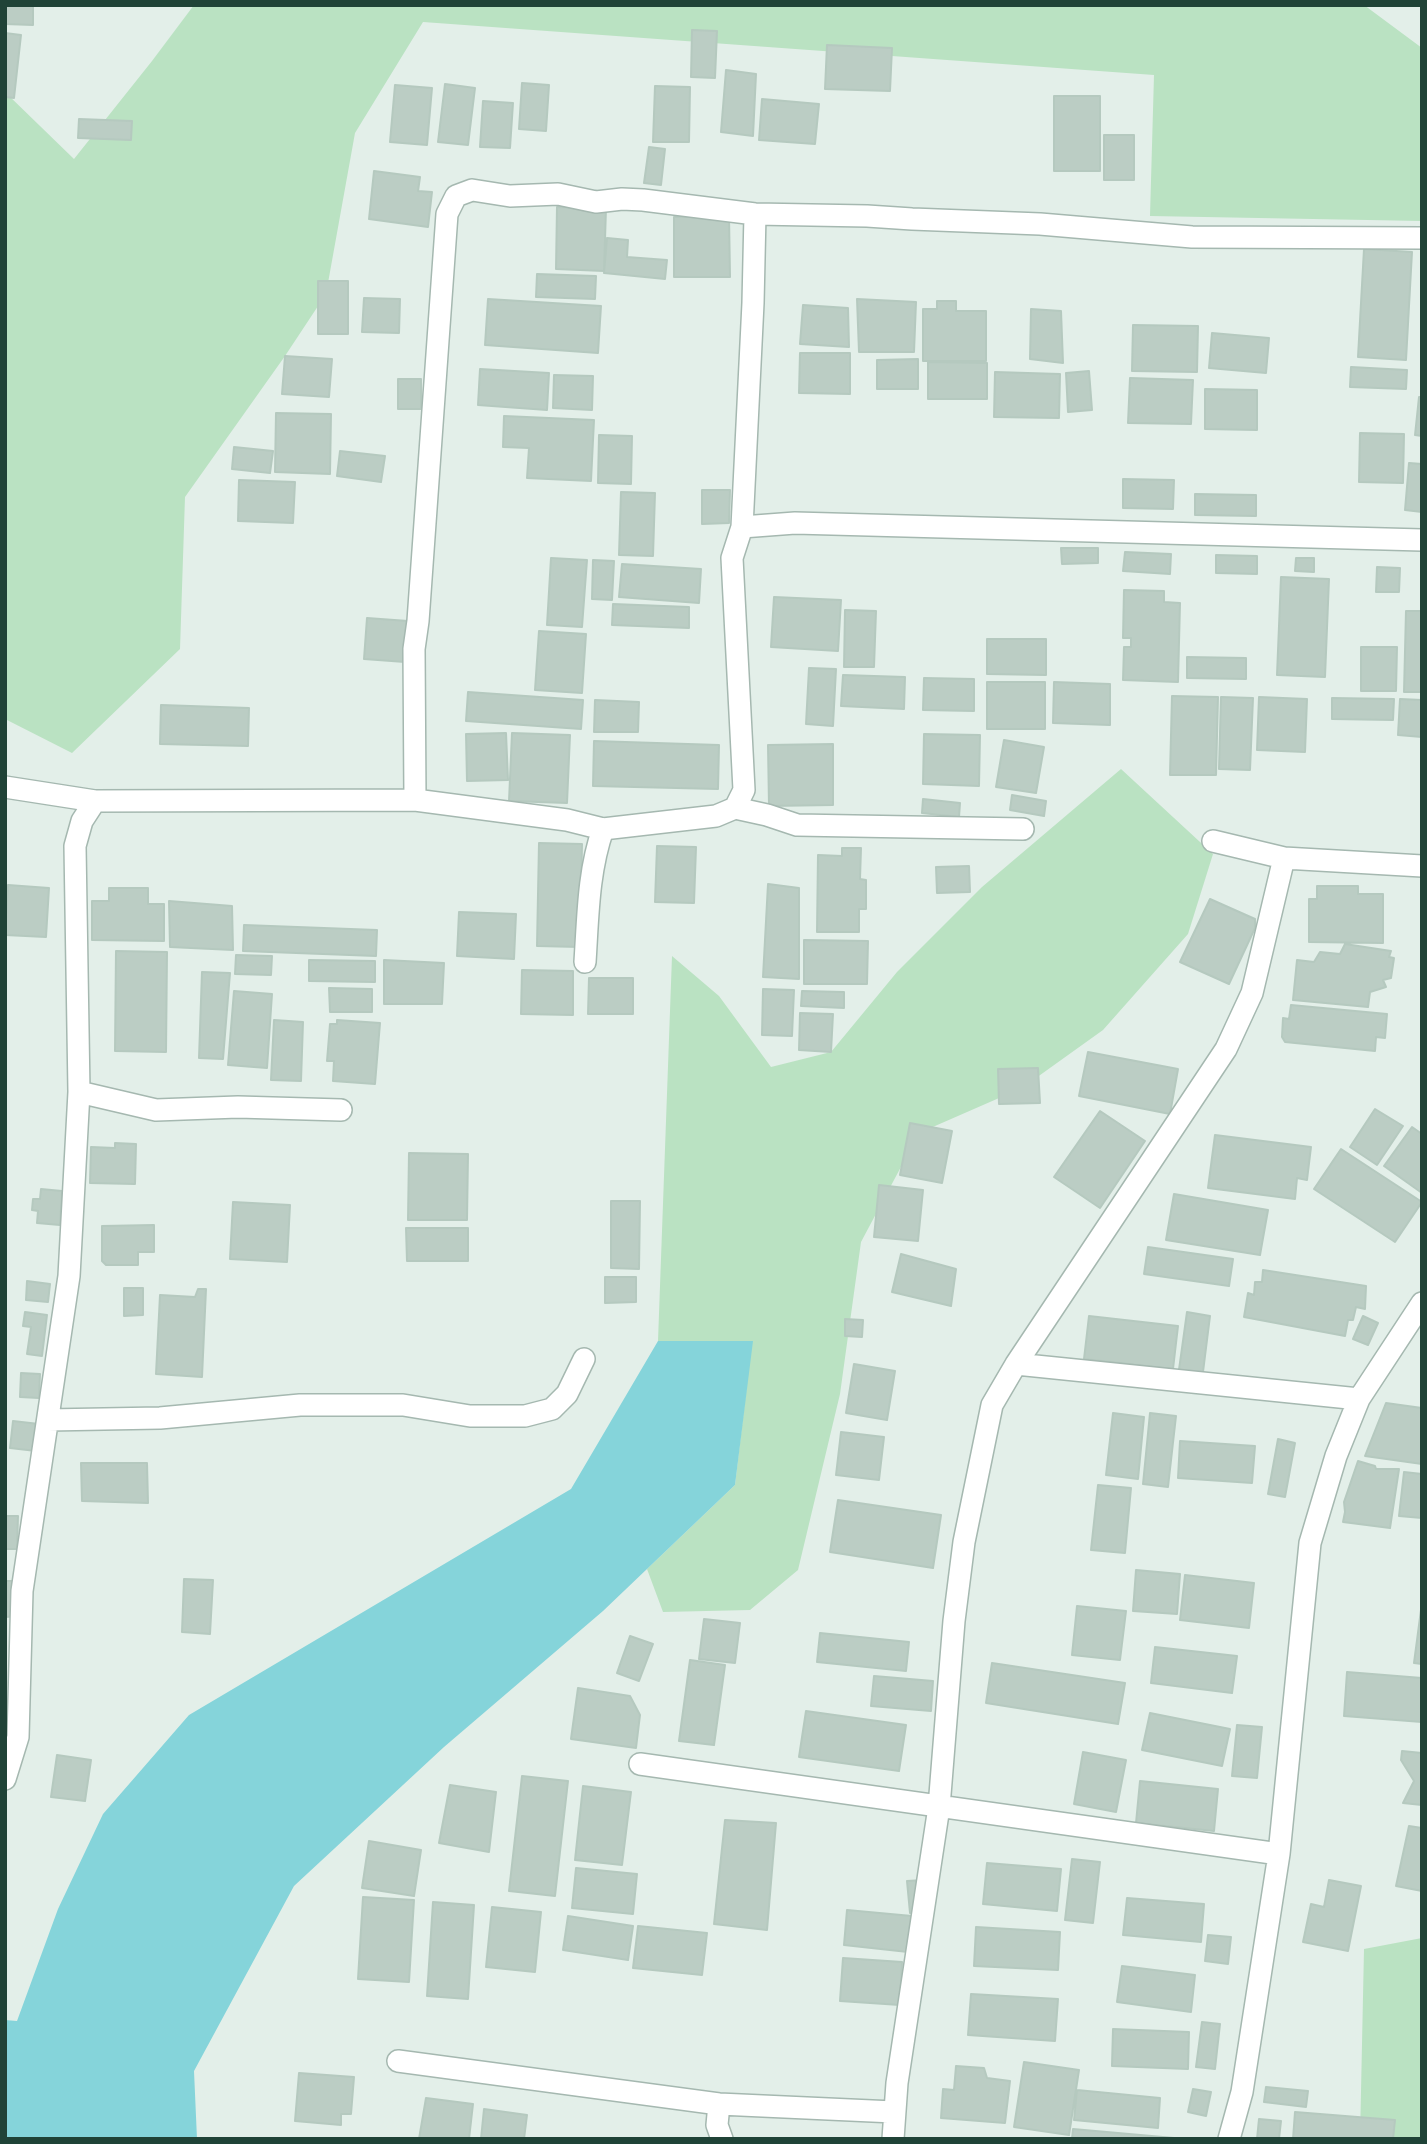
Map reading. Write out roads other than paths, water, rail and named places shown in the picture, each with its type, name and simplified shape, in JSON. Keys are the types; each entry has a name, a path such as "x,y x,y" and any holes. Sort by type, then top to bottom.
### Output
{"street":[{"path":"415,800 414,649 447,214 456,196 472,190 510,196 558,194 596,202 643,200 755,214 1040,224 1192,237 1422,238"},
{"path":"735,808 744,790 732,558 742,527 755,214"},
{"path":"742,527 795,523 1422,540"},
{"path":"5,787 95,800 415,800 567,820 603,829 716,816 735,808 797,825 1023,829"},
{"path":"5,1779 18,1737 22,1591 69,1276 79,1092 75,846 82,821 95,800"},
{"path":"585,962 591,871 603,829"},
{"path":"1213,841 1284,858 1422,866"},
{"path":"892,2139 897,2083 939,1807 954,1621 964,1542 992,1405 1016,1364 1226,1049 1252,993 1284,858"},
{"path":"79,1092 156,1110 239,1107 341,1110"},
{"path":"1229,2139 1242,2092 1279,1854 1310,1543 1336,1456 1359,1399 1422,1303"},
{"path":"48,1420 160,1418 300,1405 403,1405 470,1416 525,1416 552,1409 567,1394 584,1359"},
{"path":"1016,1364 1359,1399"},
{"path":"640,1764 1279,1854"},
{"path":"398,2061 716,2126 894,2112"}],"water":[{"path":"658,1341 753,1341 735,1485 603,1611 444,1747 294,1886 194,2071 197,2139 5,2139 5,2020 17,2021 58,1909 103,1814 189,1715 571,1489"}]}
